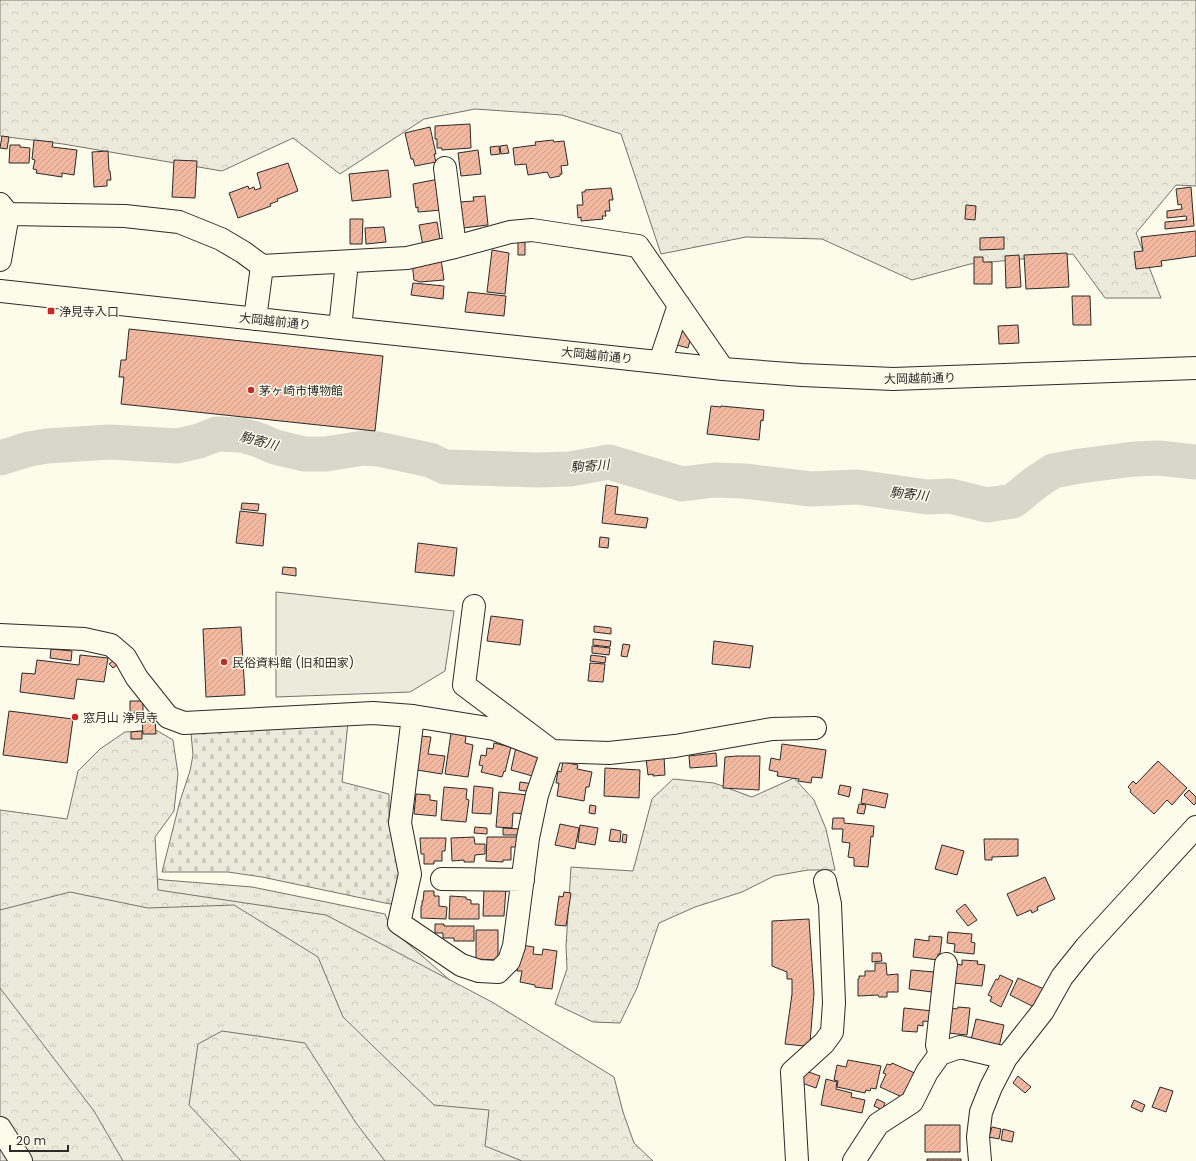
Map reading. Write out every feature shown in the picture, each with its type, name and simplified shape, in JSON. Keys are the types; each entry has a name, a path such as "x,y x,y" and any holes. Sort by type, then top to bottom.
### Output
{"street":[{"path":"445,168 455,247"},
{"path":"0,260 4,209 125,216 179,222 221,239 243,252 262,266 407,258 510,232 532,230 638,246 723,369"},
{"path":"340,328 347,262"},
{"path":"255,319 262,266"},
{"name":"大岡越前通り","path":"0,291 723,369 802,375 893,379 1196,368"},
{"path":"660,362 679,305"},
{"path":"474,606 464,685 552,751"},
{"path":"0,635 84,638 111,645 125,656 137,678 168,717 184,723 373,713 413,716 494,729 552,751 609,753 675,746 772,728 815,728"},
{"path":"413,716 400,823 410,874 399,923 461,965 479,972 498,972 509,961 514,946 528,838 536,802 552,751"},
{"path":"980,1161 978,1137 981,1112 991,1086 1006,1058 1043,1011 1062,977 1196,827"},
{"path":"442,879 523,880"},
{"path":"796,1161 792,1072 824,1044 832,1032 834,1003 830,912 825,881"},
{"path":"940,1054 937,1045 946,964"},
{"path":"854,1161 878,1124 912,1102 927,1072 940,1054 960,1047 1006,1058"},
{"path":"0,1128 21,1161"}],"green space":[{"path":"0,0 1196,0 1196,186 1176,185 1136,233 1161,298 1105,298 1073,254 970,264 912,280 822,239 746,237 661,254 621,134 562,115 475,109 424,119 340,174 293,138 222,171 63,144 0,136"},
{"path":"348,722 342,782 389,794 389,817 400,866 397,901 390,904 262,877 228,872 162,872 180,801 190,771 193,755 191,733"},
{"path":"156,730 173,740 178,774 174,811 155,837 158,890 326,915 492,1002 614,1077 623,1112 634,1143 653,1161 522,1161 485,1146 489,1110 434,1105 343,1017 318,957 234,905 148,908 70,892 0,910 0,810 67,819 78,771 100,749 125,732"},
{"path":"794,778 814,800 826,829 835,870 808,870 774,876 742,892 695,907 659,923 637,988 620,1023 593,1022 555,1004 567,969 566,946 571,867 633,871 652,799 673,779 714,783 752,797"},
{"path":"39,858 164,880 252,887 385,914 391,929 490,1015 616,1161 81,1161 0,1013 0,879"},
{"path":"0,988 94,1111 123,1161 0,1161"},
{"path":"222,1031 305,1043 356,1123 385,1161 241,1161 189,1105 198,1044"}],"shaded area":[{"path":"276,592 454,611 445,671 410,692 276,697"}],"building":[{"path":"470,124 471,148 442,150 442,148 437,148 435,126"},
{"path":"430,127 436,154 434,154 436,162 415,166 413,159 411,159 405,133"},
{"path":"2,136 9,137 7,149 0,148"},
{"path":"34,140 53,142 52,147 77,150 74,175 62,173 62,177 36,173 37,170 33,169 35,160 32,159"},
{"path":"553,140 554,142 564,141 568,165 561,166 562,174 560,174 560,176 550,178 547,172 528,175 526,164 515,165 513,148 536,145 535,142"},
{"path":"10,145 20,145 20,147 30,148 29,163 9,163"},
{"path":"507,145 509,153 501,154 500,146"},
{"path":"499,146 500,154 491,155 490,147"},
{"path":"478,150 481,174 461,176 458,153"},
{"path":"108,151 111,180 107,180 107,186 94,187 92,152"},
{"path":"174,160 197,161 195,198 172,197"},
{"path":"288,163 298,191 277,199 278,201 270,204 271,206 238,218 229,193 248,186 249,189 254,187 255,190 261,188 257,173"},
{"path":"388,170 391,197 352,201 349,174"},
{"path":"439,179 442,210 418,212 418,207 416,208 413,184"},
{"path":"1191,187 1194,226 1165,229 1165,222 1187,220 1186,216 1167,218 1167,211 1182,209 1181,204 1178,205 1176,189"},
{"path":"611,188 613,200 609,200 610,211 605,211 606,216 602,216 603,219 581,221 581,217 578,218 577,205 583,205 582,192 585,192 585,190"},
{"path":"485,196 488,225 463,228 460,202 474,201 473,197"},
{"path":"966,205 976,206 975,220 965,219"},
{"path":"350,219 363,219 362,244 350,244"},
{"path":"437,222 440,239 435,240 436,244 423,246 419,225"},
{"path":"384,227 386,242 366,244 365,228"},
{"path":"1196,231 1196,256 1161,261 1162,266 1136,269 1134,252 1143,251 1141,237"},
{"path":"1004,237 1004,249 980,250 980,238"},
{"path":"518,242 525,242 525,255 518,255"},
{"path":"492,250 509,253 505,294 487,292"},
{"path":"1067,253 1069,287 1026,289 1024,255"},
{"path":"1019,255 1021,287 1006,288 1005,256"},
{"path":"974,257 983,257 983,262 992,262 992,284 974,284"},
{"path":"441,259 444,280 420,282 414,280 412,262"},
{"path":"413,283 444,286 443,299 411,295"},
{"path":"468,292 506,296 504,316 465,312"},
{"path":"1072,296 1090,296 1091,325 1073,325"},
{"path":"1018,325 1019,343 999,344 998,326"},
{"name":"茅ヶ崎市博物館","path":"129,329 383,356 375,431 121,404 124,377 119,377 121,360 126,360"},
{"path":"677,329 692,333 688,348 673,344"},
{"path":"711,406 764,410 763,421 761,420 759,440 707,434"},
{"path":"606,485 618,487 615,514 648,518 646,528 602,523"},
{"path":"242,503 259,504 258,511 241,509"},
{"path":"240,511 266,514 263,546 236,543"},
{"path":"600,537 609,538 608,548 599,547"},
{"path":"418,543 457,548 454,576 415,572"},
{"path":"283,567 296,568 296,576 282,574"},
{"path":"491,616 523,620 520,645 487,641"},
{"path":"594,626 611,628 611,634 594,632"},
{"name":"民俗資料館 (旧和田家)","path":"241,627 245,695 206,697 203,629"},
{"path":"593,639 611,641 610,647 593,645"},
{"path":"714,641 753,646 750,668 712,664"},
{"path":"623,644 630,645 627,657 621,656"},
{"path":"592,646 610,648 609,655 592,653"},
{"path":"51,649 72,651 71,661 50,658"},
{"path":"80,655 108,658 104,682 77,679 74,699 20,692 22,673 35,674 37,660 79,665"},
{"path":"591,655 606,657 605,663 590,661"},
{"path":"113,661 117,665 113,668 109,664"},
{"path":"590,663 605,664 603,682 588,681"},
{"path":"130,701 143,701 143,713 130,713"},
{"path":"9,711 73,719 67,763 3,755"},
{"path":"155,720 156,734 143,734 142,721"},
{"path":"142,731 142,739 131,739 131,732"},
{"path":"451,733 466,736 465,743 473,745 468,777 445,774"},
{"path":"420,736 431,737 428,754 445,756 442,774 417,770"},
{"path":"494,743 511,747 505,772 504,771 502,777 481,772 483,766 479,765 481,755 486,756 487,748 493,749"},
{"path":"782,744 826,750 822,778 812,777 811,783 798,781 799,779 777,776 778,772 769,770 771,758 780,760"},
{"path":"516,747 539,753 537,758 541,759 536,777 511,770"},
{"path":"716,753 717,766 690,768 689,756"},
{"path":"664,756 665,775 648,775 646,758"},
{"path":"760,756 759,790 723,788 725,757"},
{"path":"1158,761 1187,788 1172,805 1167,800 1154,814 1130,792 1131,790 1128,787 1133,781 1136,784"},
{"path":"563,762 578,765 577,769 592,772 589,787 586,787 584,801 557,796 559,783 556,783 558,771 561,772"},
{"path":"605,768 640,770 639,798 604,796"},
{"path":"520,782 534,784 532,792 519,790"},
{"path":"840,785 851,787 849,797 838,794"},
{"path":"474,786 493,788 491,814 472,813"},
{"path":"444,787 467,789 466,799 469,800 466,822 441,820"},
{"path":"863,789 888,794 885,808 861,803"},
{"path":"1189,790 1196,797 1196,803 1194,805 1184,795"},
{"path":"499,792 528,795 526,814 513,813 512,828 496,827"},
{"path":"416,794 430,795 430,800 437,801 436,816 414,814"},
{"path":"859,804 866,805 864,814 857,813"},
{"path":"590,805 596,806 595,814 589,813"},
{"path":"833,818 844,818 844,823 874,826 873,837 871,836 868,867 854,866 854,858 848,857 850,843 842,842 843,829 832,829"},
{"path":"560,824 579,828 575,849 555,845"},
{"path":"580,825 598,828 595,845 578,842"},
{"path":"475,827 487,828 487,834 474,833"},
{"path":"503,828 521,829 521,835 503,835"},
{"path":"611,829 621,831 620,842 609,841"},
{"path":"623,834 627,835 626,843 622,842"},
{"path":"474,837 475,844 485,844 485,854 475,855 474,862 464,862 464,860 452,861 451,838"},
{"path":"487,837 517,837 517,847 511,847 511,860 503,860 503,862 486,861"},
{"path":"420,838 446,838 445,851 442,851 442,861 434,861 434,864 424,864 424,854 421,854"},
{"path":"984,839 1018,839 1018,856 992,857 992,860 985,860"},
{"path":"942,845 964,851 957,875 935,869"},
{"path":"1045,877 1055,899 1037,907 1038,910 1032,913 1031,910 1017,916 1007,894"},
{"path":"484,888 506,888 504,916 483,916"},
{"path":"424,891 434,891 434,896 439,896 439,906 447,907 446,919 421,918 421,906"},
{"path":"564,892 571,893 566,926 555,925 559,896 563,897"},
{"path":"450,896 466,897 466,899 471,900 471,904 479,904 479,919 449,919"},
{"path":"965,904 977,920 968,926 956,911"},
{"path":"809,919 814,993 810,1043 804,1046 785,1044 792,994 792,979 787,979 787,972 772,966 772,921"},
{"path":"435,924 444,924 444,926 474,926 474,941 454,941 454,938 443,938 443,933 435,933"},
{"path":"476,930 498,930 498,960 476,959"},
{"path":"948,932 972,934 971,942 975,943 974,954 954,952 955,944 947,943"},
{"path":"929,936 942,937 938,960 913,957 915,939 929,941"},
{"path":"521,945 534,947 533,954 542,955 543,949 557,951 552,989 535,987 535,985 520,982 522,971 517,971"},
{"path":"872,953 881,953 882,961 872,962"},
{"path":"962,960 978,961 977,964 985,965 982,986 954,983 956,964 962,965"},
{"path":"875,963 886,963 887,975 898,974 898,992 887,992 887,997 879,997 878,995 858,996 859,976 865,976 865,971 875,971"},
{"path":"911,970 934,972 932,992 909,989"},
{"path":"1000,975 1013,981 1001,1007 990,1001 992,997 988,995 996,979 998,980"},
{"path":"1018,978 1044,989 1036,1006 1032,1006 1010,995"},
{"path":"958,1007 970,1008 967,1035 948,1033 951,1008 957,1009"},
{"path":"904,1008 933,1011 932,1022 923,1021 923,1026 918,1025 917,1032 902,1031"},
{"path":"976,1019 1004,1025 999,1047 971,1040"},
{"path":"848,1060 881,1066 876,1089 871,1088 870,1091 866,1090 865,1093 837,1087 838,1081 834,1080 837,1065 846,1067"},
{"path":"892,1063 917,1074 908,1094 904,1092 902,1097 880,1087 886,1074 883,1073 887,1064 891,1065"},
{"path":"803,1070 820,1076 816,1088 799,1082"},
{"path":"1018,1076 1031,1087 1025,1093 1013,1083"},
{"path":"826,1079 837,1082 836,1089 852,1093 851,1097 865,1100 862,1113 821,1105"},
{"path":"1160,1087 1173,1091 1166,1112 1152,1107"},
{"path":"877,1099 885,1103 882,1110 874,1106"},
{"path":"1134,1100 1145,1105 1142,1112 1131,1107"},
{"path":"925,1125 960,1125 960,1152 925,1152"},
{"path":"992,1127 1001,1129 999,1139 989,1137"},
{"path":"1003,1129 1014,1132 1012,1142 1001,1140"},
{"path":"927,1159 961,1159 961,1161 927,1161"}],"waterway":[{"name":"駒寄川","path":"0,458 29,449 47,446 110,442 177,446 199,441 217,434 242,435 275,447 304,454 326,454 364,448 378,449 430,460 445,467 537,470 570,469 609,462 682,484 714,480 744,481 811,489 857,487 927,497 950,496 987,505 1013,501 1053,471 1134,459 1159,458 1196,462"}],"place":[{"name":"浄見寺入口","path":"51,311"},
{"name":"茅ヶ崎市博物館","path":"251,390"},
{"name":"民俗資料館 (旧和田家)","path":"224,662"},
{"name":"窓月山 浄見寺","path":"75,717"}]}
